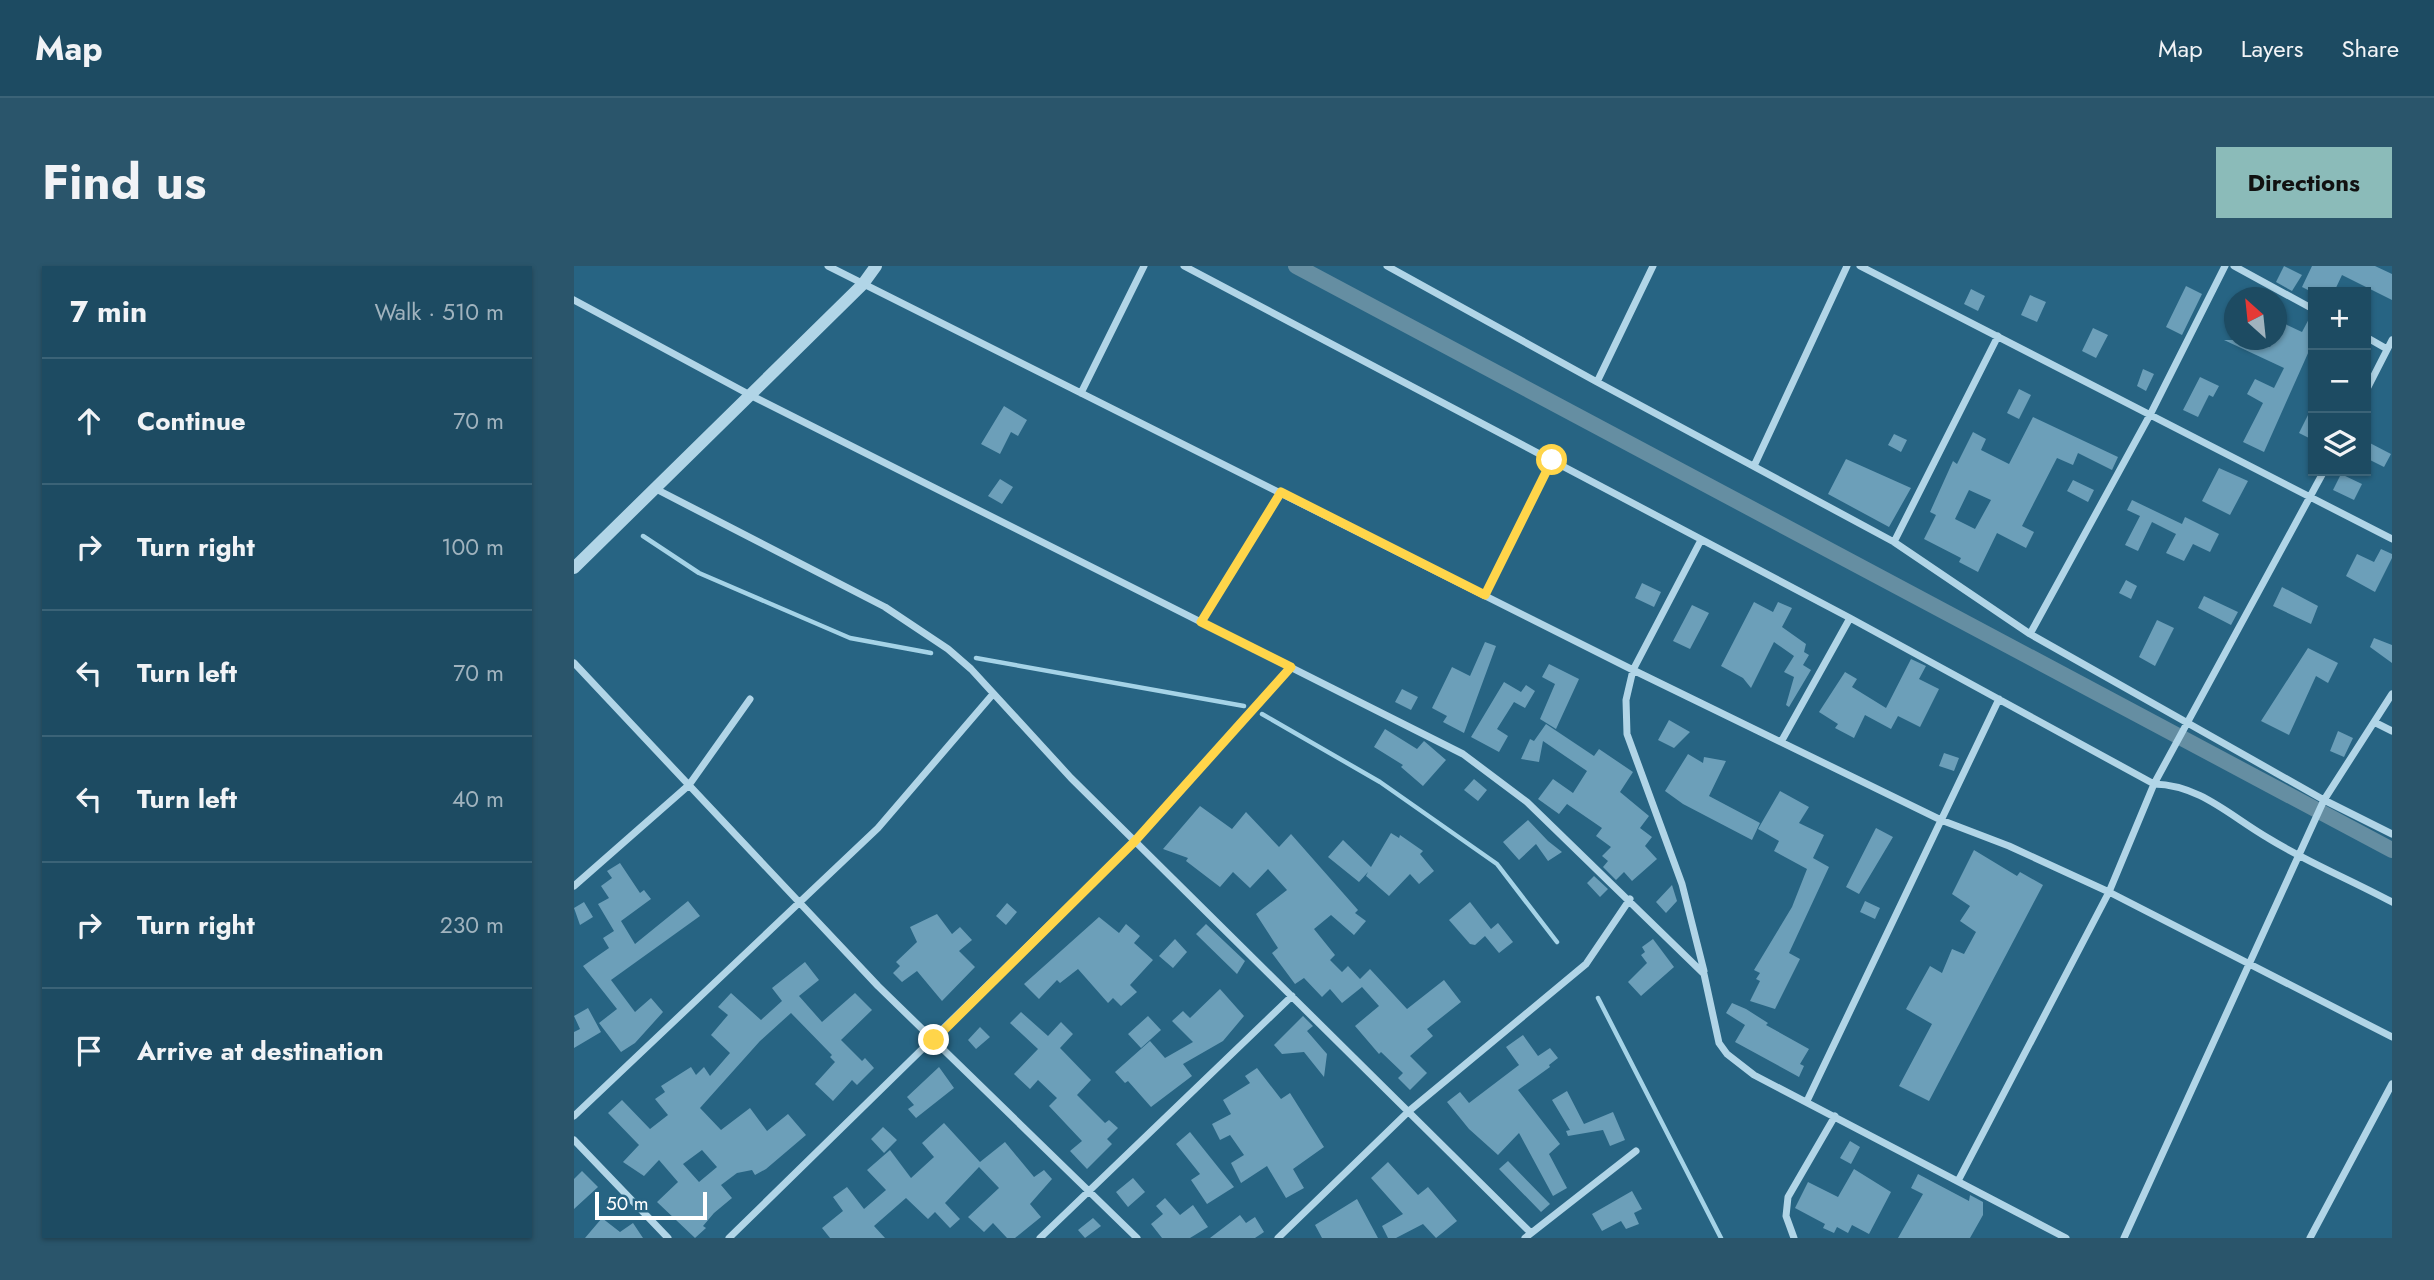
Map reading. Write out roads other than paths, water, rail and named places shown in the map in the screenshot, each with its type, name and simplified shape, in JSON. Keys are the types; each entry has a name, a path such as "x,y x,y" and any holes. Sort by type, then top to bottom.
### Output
{"street":[{"path":"828,266 1781,743 1941,820 2009,846 2109,892 2392,1037"},
{"path":"574,568 752,396 863,284 876,266"},
{"path":"1082,393 1144,266"},
{"path":"1184,266 1850,618 2154,784 2174,784 2189,790 2239,817 2268,839 2392,902"},
{"path":"1387,266 1894,542 2030,634 2325,800 2392,834"},
{"path":"1597,382 1653,266"},
{"path":"1754,466 1847,266"},
{"path":"1860,266 2151,412 2392,539"},
{"path":"2030,634 2151,412 2225,266"},
{"path":"2234,266 2308,306"},
{"path":"574,299 752,396 1463,754 1527,802 1630,899 1704,974"},
{"path":"1894,542 1998,336"},
{"path":"2371,340 2387,349"},
{"path":"2371,381 2392,340"},
{"path":"1485,595 1552,460"},
{"path":"1958,1181 2109,892 2154,784 2322,476"},
{"path":"656,488 885,607 948,649 1135,841 1409,1111 1528,1235 1636,1151"},
{"path":"1201,622 1281,492"},
{"path":"1702,540 1633,670 1626,699 1627,734 1682,884 1719,1043 1727,1054 1754,1075 2066,1238"},
{"path":"1781,743 1850,618"},
{"path":"574,663 800,905 1137,1238"},
{"path":"729,1238 1135,841 1291,667"},
{"path":"574,1116 800,905 878,828 993,694"},
{"path":"2124,1238 2325,800 2392,694"},
{"path":"574,886 689,785 750,699"},
{"path":"1807,1101 1999,699"},
{"path":"2375,723 2392,731"},
{"path":"1278,1238 1409,1111 1586,964 1630,899"},
{"path":"1040,1238 1292,996"},
{"path":"2310,1238 2392,1084"},
{"path":"1794,1238 1786,1216 1787,1197 1835,1116"},
{"path":"574,1140 668,1238"}],"waterway":[{"path":"1296,266 2392,850"},
{"path":"643,536 699,573 850,638 931,653"},
{"path":"976,658 1244,706"},
{"path":"1262,714 1380,782 1497,864 1557,942"},
{"path":"1598,998 1721,1238"}]}
